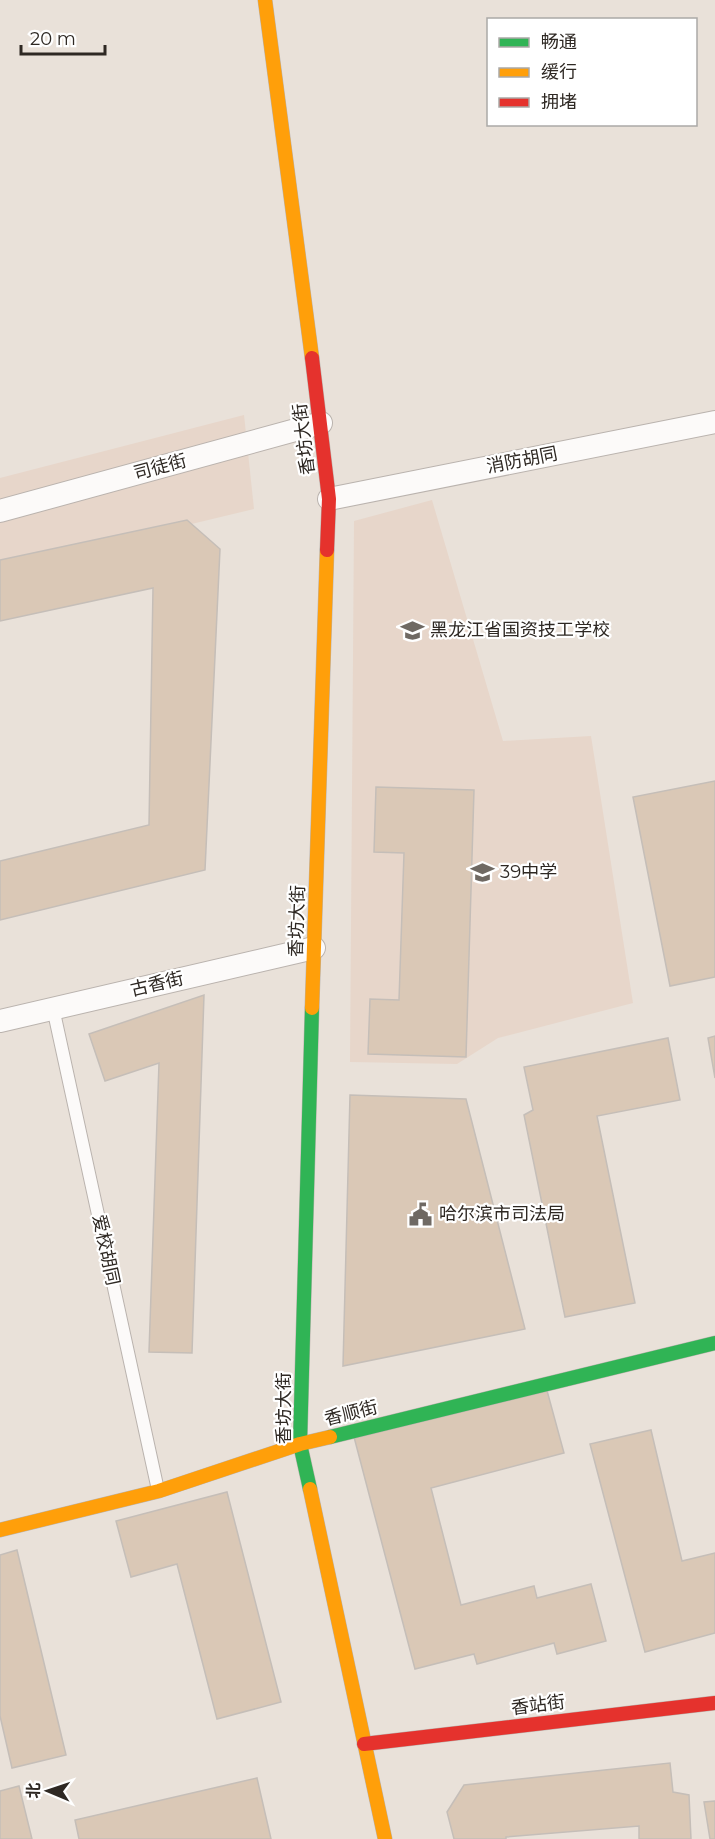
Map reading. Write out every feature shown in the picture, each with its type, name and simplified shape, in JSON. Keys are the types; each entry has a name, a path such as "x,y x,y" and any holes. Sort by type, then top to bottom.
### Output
{"main road":[{"name":"香坊大街","path":"265,0 329,499 300,1444 384,1839"},
{"name":"香顺街","path":"0,1530 159,1491 300,1444 715,1343"},
{"name":"香站街","path":"364,1744 715,1703"}],"street":[{"name":"消防胡同","path":"329,499 715,422"},
{"name":"司徒街","path":"0,511 321,423"},
{"name":"古香街","path":"0,1021 314,948"}],"lane":[{"name":"爱校胡同","path":"53,1008 159,1491"}],"shaded area":[{"path":"244,415 254,509 0,570 0,478"},
{"name":"39中学","path":"432,500 503,741 591,736 633,1003 498,1038 457,1064 350,1062 354,521"}],"building":[{"path":"187,520 220,549 205,870 0,920 0,861 149,825 153,588 0,621 0,560"},
{"path":"715,781 715,977 670,986 633,797"},
{"path":"376,787 474,790 466,1057 368,1054 370,999 399,1000 404,853 374,852"},
{"path":"204,995 192,1353 149,1352 159,1063 105,1081 89,1034"},
{"path":"715,1036 715,1078 708,1038"},
{"path":"668,1038 680,1100 597,1116 635,1303 565,1317 524,1115 533,1110 524,1067"},
{"name":"哈尔滨市司法局","path":"350,1095 466,1099 525,1329 343,1366"},
{"path":"546,1387 564,1453 431,1488 461,1605 534,1586 537,1598 591,1584 606,1641 557,1654 554,1643 477,1664 474,1654 415,1669 354,1437"},
{"path":"651,1430 682,1561 715,1553 715,1633 645,1652 590,1444"},
{"path":"227,1492 281,1702 217,1719 177,1564 131,1577 116,1521"},
{"path":"17,1550 66,1755 12,1768 0,1716 0,1555"},
{"path":"670,1763 673,1792 689,1795 691,1839 639,1839 639,1826 506,1837 506,1839 454,1839 447,1812 464,1785"},
{"path":"257,1778 271,1839 79,1839 75,1820"},
{"path":"19,1786 32,1839 0,1839 0,1791"},
{"path":"715,1801 715,1839 710,1839 704,1802"}],"traffic: fast":[{"path":"310,1489 300,1444 312,1008"},
{"path":"330,1437 715,1343"}],"traffic: slow":[{"path":"265,0 312,358"},
{"path":"312,1008 327,550"},
{"path":"0,1530 159,1491 300,1444 330,1437"},
{"path":"310,1489 385,1839"}],"traffic: jam":[{"path":"312,358 329,499 327,550"},
{"path":"364,1744 715,1703"}],"place":[{"name":"黑龙江省国资技工学校","path":"412,630"},
{"name":"39中学","path":"482,872"},
{"name":"哈尔滨市司法局","path":"421,1214"}]}
